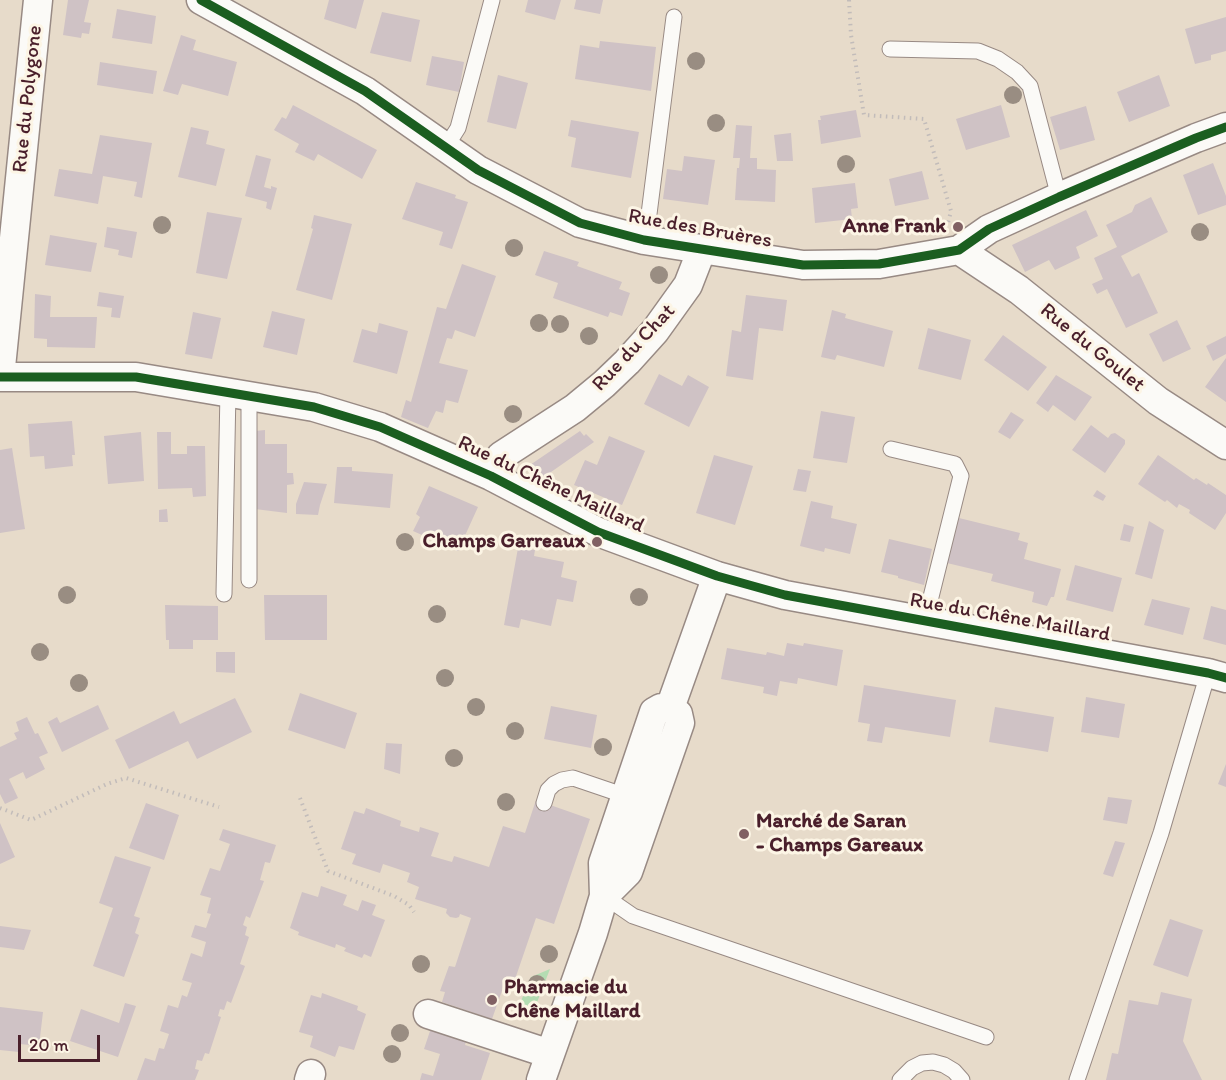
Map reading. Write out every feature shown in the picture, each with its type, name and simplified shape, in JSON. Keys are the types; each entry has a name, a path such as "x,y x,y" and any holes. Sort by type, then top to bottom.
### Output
{"street":[{"name":"Rue du Polygone","path":"0,377 38,0"},
{"name":"Rue des Bruères","path":"201,0 365,91 478,170 580,223 644,240 803,265 879,264 953,238 989,229 1226,127"},
{"name":"Rue du Goulet","path":"953,238 1158,401 1226,445"},
{"name":"Rue du Chat","path":"491,476 501,456 575,408 627,362 679,299 692,278 702,249"},
{"name":"Rue du Chêne Maillard","path":"0,377 136,377 314,407 380,427 491,476 598,532 717,576 785,595 1217,675"},
{"path":"670,708 717,576"},
{"path":"428,1014 546,1067 604,896 603,863 654,712 661,708 670,708 678,714 680,723 632,861 628,872 604,896"}],"lane":[{"path":"446,147 458,128 492,0"},
{"path":"644,240 674,17"},
{"path":"890,49 978,51 998,59 1017,72 1030,86 1059,197"},
{"path":"238,393 249,580"},
{"path":"224,594 238,393"},
{"path":"891,449 955,464 961,476 925,621"},
{"path":"1077,1080 1217,675"},
{"path":"544,803 548,790 554,784 573,778 626,796"},
{"path":"604,896 633,916 986,1037"},
{"path":"900,1080 912,1068 922,1063 933,1062 954,1071 962,1080"}],"path":[{"path":"849,0 850,35 864,115 924,118 951,211 953,238"},
{"path":"0,808 31,820 107,784 126,778 219,807"},
{"path":"300,798 328,871 394,896 410,905 414,912"}],"green space":[{"path":"550,969 536,1005 518,1008 531,977"}],"building":[{"path":"68,0 89,0 84,22 91,23 89,34 82,33 81,38 63,35"},
{"path":"329,0 364,0 356,29 324,19"},
{"path":"528,0 561,0 555,20 525,12"},
{"path":"576,0 603,0 600,14 574,9"},
{"path":"117,9 156,16 152,44 112,38"},
{"path":"382,12 420,20 411,62 370,53"},
{"path":"1226,17 1226,51 1211,55 1211,60 1195,64 1185,29"},
{"path":"181,35 196,40 193,50 237,62 228,96 182,84 178,95 163,91"},
{"path":"600,41 656,47 651,91 575,79 580,45 599,48"},
{"path":"432,56 464,62 459,92 426,85"},
{"path":"100,62 157,71 153,94 97,85"},
{"path":"498,75 528,83 516,129 487,122"},
{"path":"1159,75 1170,106 1129,122 1117,92"},
{"path":"293,105 377,150 362,179 318,154 314,161 295,152 299,144 274,130 282,117 286,119"},
{"path":"1001,105 1010,137 966,150 956,119"},
{"path":"1086,106 1095,140 1060,150 1050,117"},
{"path":"856,110 861,137 821,144 818,120 821,120 820,116"},
{"path":"571,120 639,132 631,178 571,167 576,138 568,136"},
{"path":"736,125 752,126 750,158 757,158 757,169 776,170 775,202 735,200 740,158 733,158"},
{"path":"191,127 209,131 206,144 225,149 216,186 178,177"},
{"path":"791,133 793,161 777,161 774,135"},
{"path":"100,135 152,143 142,198 134,196 137,182 103,176 98,204 54,196 59,169 92,174"},
{"path":"256,155 271,159 264,187 277,188 271,210 266,208 267,202 245,196"},
{"path":"684,156 715,160 708,205 663,199 667,169 682,171"},
{"path":"1213,163 1226,196 1226,205 1198,215 1183,175"},
{"path":"922,171 929,199 895,206 889,179"},
{"path":"416,182 456,195 455,198 468,202 452,249 439,245 443,232 402,219"},
{"path":"855,183 858,208 851,209 852,219 815,223 812,188"},
{"path":"1151,197 1168,232 1121,256 1132,277 1139,273 1158,313 1126,328 1107,289 1097,294 1092,284 1103,279 1094,258 1117,247 1106,225 1132,212 1135,205"},
{"path":"1086,210 1098,236 1076,247 1080,258 1055,270 1049,260 1025,272 1012,245"},
{"path":"207,212 242,218 227,279 196,273"},
{"path":"314,215 352,224 332,300 296,290 313,229 311,228"},
{"path":"107,227 137,232 132,258 118,255 119,250 104,247"},
{"path":"50,235 97,243 91,272 45,265"},
{"path":"544,251 579,262 577,266 622,282 619,289 630,293 622,316 610,312 608,317 553,298 558,283 535,275"},
{"path":"462,264 496,276 475,337 455,330 452,339 447,338 439,363 468,370 458,403 446,400 443,413 436,411 428,428 401,417 406,400 411,402 437,307 446,309"},
{"path":"99,292 124,296 120,318 111,317 112,308 97,306"},
{"path":"35,294 51,296 50,317 97,317 95,348 47,347 47,339 34,338"},
{"path":"746,295 787,300 783,331 759,328 753,380 726,376 732,330 741,332"},
{"path":"832,310 846,314 845,318 893,331 884,367 837,355 835,360 821,357"},
{"path":"272,311 305,319 297,355 263,347"},
{"path":"193,312 221,318 212,359 185,354"},
{"path":"1177,320 1191,349 1163,362 1149,334"},
{"path":"379,323 408,331 397,374 353,362 362,329 377,333"},
{"path":"928,328 971,340 961,380 918,369"},
{"path":"1003,335 1047,367 1028,391 984,360"},
{"path":"1226,336 1226,354 1213,361 1206,346"},
{"path":"1226,358 1226,402 1205,387"},
{"path":"659,374 682,386 688,375 709,387 689,427 644,404"},
{"path":"1056,375 1092,397 1075,421 1053,405 1048,412 1036,403"},
{"path":"821,411 855,417 847,463 813,458"},
{"path":"1011,412 1024,420 1010,439 998,432"},
{"path":"72,421 75,455 72,455 73,466 45,469 44,456 30,457 28,424"},
{"path":"1091,425 1108,438 1115,433 1125,440 1125,444 1105,473 1072,450"},
{"path":"265,430 265,444 287,444 287,473 293,473 294,484 287,485 287,513 255,509 255,431"},
{"path":"580,431 594,442 541,479 530,465"},
{"path":"141,432 144,481 108,484 104,436"},
{"path":"157,432 171,432 171,454 187,454 187,446 205,446 206,496 193,497 192,488 158,489"},
{"path":"609,436 645,451 622,505 574,485 585,460 597,465"},
{"path":"12,448 25,529 0,533 0,450"},
{"path":"714,455 753,466 735,525 696,513"},
{"path":"1158,455 1194,480 1196,478 1207,485 1208,483 1226,495 1226,513 1215,530 1189,513 1190,510 1179,504 1177,508 1167,500 1165,502 1138,484"},
{"path":"337,467 352,467 352,471 393,474 390,508 334,503"},
{"path":"798,469 811,471 806,492 793,490"},
{"path":"304,482 327,484 318,515 296,514 296,504"},
{"path":"429,486 478,507 458,551 413,531 420,517 416,514"},
{"path":"1097,490 1106,496 1103,501 1093,496"},
{"path":"811,501 833,506 831,518 857,524 850,554 825,548 824,552 800,546"},
{"path":"167,509 168,522 159,522 159,510"},
{"path":"959,518 1020,533 1018,540 1028,543 1024,559 1061,569 1054,597 1051,597 1047,606 1032,602 1034,592 991,581 993,574 947,563"},
{"path":"1149,521 1164,530 1152,579 1135,574"},
{"path":"1124,524 1134,527 1130,542 1120,540"},
{"path":"889,539 932,549 924,585 881,572"},
{"path":"518,548 535,550 534,556 564,562 561,577 577,581 573,602 557,599 551,626 521,619 519,628 504,625"},
{"path":"1075,565 1122,578 1113,612 1066,600"},
{"path":"264,595 327,595 327,640 265,640"},
{"path":"1152,599 1190,608 1183,635 1144,625"},
{"path":"165,605 218,606 218,640 193,640 193,649 169,649 169,640 166,640"},
{"path":"1211,606 1226,610 1226,645 1203,639"},
{"path":"787,643 803,646 804,643 843,650 837,686 798,678 797,684 780,681 777,696 763,693 764,687 721,679 727,648 784,656"},
{"path":"216,652 235,652 235,673 216,672"},
{"path":"864,685 956,700 950,737 885,727 882,743 867,741 870,724 858,722"},
{"path":"300,693 357,713 345,749 288,730"},
{"path":"1086,697 1125,704 1119,738 1081,732"},
{"path":"235,698 252,732 197,759 188,741 129,769 115,740 174,711 180,724"},
{"path":"98,705 109,729 62,752 48,722 57,717 60,723"},
{"path":"551,706 597,715 591,748 544,739"},
{"path":"995,707 1054,717 1048,752 989,742"},
{"path":"27,717 48,753 39,757 45,769 26,779 23,772 9,779 18,798 5,804 0,794 0,747 17,739 14,733 19,731 16,722"},
{"path":"386,743 402,744 400,774 384,769"},
{"path":"1226,764 1226,787 1218,784"},
{"path":"1108,797 1132,800 1127,824 1103,820"},
{"path":"536,800 590,819 554,924 536,918 512,988 504,985 492,1019 442,1002 445,992 440,991 449,966 455,967 471,918 460,914 456,918 450,917 446,913 447,909 415,899 419,887 407,882 410,873 383,864 380,873 352,864 356,854 341,849 354,811 364,814 366,808 401,821 400,826 419,832 420,827 439,833 431,856 452,862 454,856 489,867 503,826 525,833"},
{"path":"146,803 179,815 164,860 129,848"},
{"path":"0,823 15,857 0,864"},
{"path":"223,829 276,845 270,863 265,862 260,880 264,881 250,918 246,916 243,925 247,927 245,935 249,937 240,964 245,966 231,1003 227,1001 224,1010 220,1009 218,1016 221,1017 209,1054 205,1053 202,1061 197,1060 195,1069 199,1070 195,1080 137,1080 145,1058 155,1061 159,1048 164,1049 169,1034 160,1031 168,1005 178,1008 182,995 187,997 192,983 182,980 191,953 202,957 206,942 191,937 195,925 206,928 211,914 207,913 211,898 200,895 210,868 220,871 230,844 219,840"},
{"path":"1115,841 1125,843 1113,877 1103,874"},
{"path":"115,856 151,867 134,916 140,918 135,933 139,935 124,977 93,966 113,908 99,903"},
{"path":"321,886 347,895 343,905 358,911 362,900 376,905 372,915 385,920 371,957 364,954 362,958 344,951 346,948 336,944 335,948 298,935 299,932 290,928 302,892 318,897"},
{"path":"1170,919 1203,930 1188,977 1153,965"},
{"path":"0,926 31,930 24,950 0,947"},
{"path":"1161,992 1192,999 1183,1041 1202,1080 1106,1080 1112,1053 1118,1054 1129,1000 1158,1005"},
{"path":"322,993 358,1006 357,1010 366,1014 354,1050 339,1046 335,1057 310,1047 313,1036 299,1032 311,995 321,998"},
{"path":"125,1003 136,1006 118,1057 70,1041 81,1009 119,1023"},
{"path":"0,1007 43,1012 39,1046 20,1044 19,1052 0,1050"},
{"path":"432,1025 467,1037 465,1045 490,1053 481,1080 420,1080 422,1073 433,1076 440,1054 424,1049"}],"cycle path":[{"path":"201,0 365,91 478,170 580,223 644,240 803,265 879,264 959,250 989,229 1226,127"},
{"path":"0,377 136,377 314,407 380,427 491,476 598,532 717,576 785,595 1226,678"}],"place":[{"name":"Anne Frank","path":"958,227"},
{"name":"Champs Garreaux","path":"597,542"},
{"name":"Marché de Saran - Champs Gareaux","path":"744,834"},
{"name":"Pharmacie du Chêne Maillard","path":"492,1000"}]}
